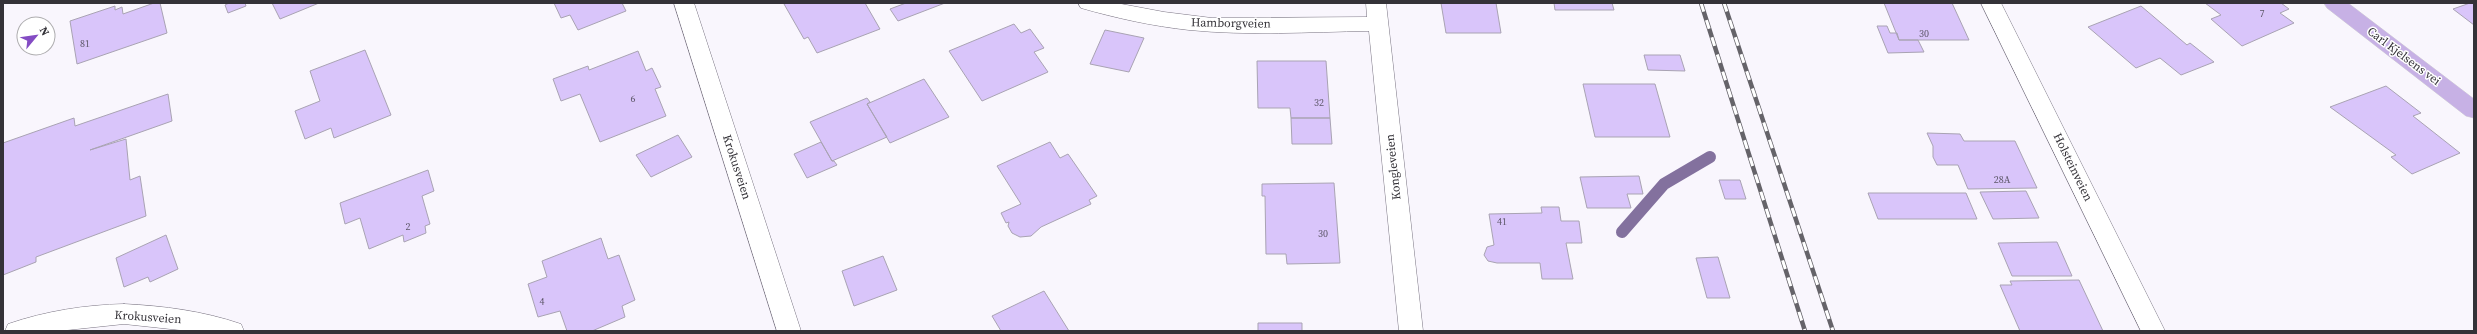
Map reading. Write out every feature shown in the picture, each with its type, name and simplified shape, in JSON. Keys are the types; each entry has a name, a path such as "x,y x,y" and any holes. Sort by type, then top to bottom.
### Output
{"main road":[{"name":"Carl Kjelsens vei","path":"2334,3 2474,110"}],"street":[{"name":"Krokusveien","path":"684,3 789,331"},
{"name":"Hamborgveien","path":"1088,3 1118,11 1189,23 1224,25 1377,13"},
{"name":"Holsteinveien","path":"1991,3 2153,331"},
{"name":"Kongleveien","path":"1377,13 1411,331"},
{"name":"Krokusveien","path":"17,331 86,316 128,313 167,315 198,321 232,331"}],"building":[{"path":"154,3 160,3 167,33 77,64 70,21 115,6 115,10 122,7 123,14"},
{"path":"229,3 245,3 246,6 228,13 225,5"},
{"path":"272,3 319,3 280,19"},
{"path":"554,3 622,3 626,11 578,30 570,15 561,18"},
{"path":"865,3 880,29 817,53 808,37 804,39 784,4"},
{"path":"906,3 945,3 898,21 890,9"},
{"path":"1441,3 1496,3 1501,33 1446,33"},
{"path":"1554,3 1612,3 1614,10 1555,10"},
{"path":"1884,3 1952,3 1969,40 1899,40"},
{"path":"2205,3 2281,3 2289,9 2280,13 2294,23 2242,46 2211,19 2221,15"},
{"path":"2474,3 2474,25 2453,9"},
{"path":"2141,6 2187,45 2190,43 2214,62 2181,75 2160,58 2136,68 2088,27"},
{"path":"1014,24 1021,33 1030,29 1044,48 1034,52 1048,72 982,101 949,51"},
{"path":"1877,26 1887,26 1890,33 1897,33 1899,40 1918,40 1924,52 1888,53"},
{"path":"1105,30 1144,38 1129,72 1090,64"},
{"path":"365,50 391,115 334,138 331,128 305,139 295,111 320,101 310,71"},
{"path":"638,51 646,71 652,68 661,87 655,89 666,116 600,142 580,94 561,101 553,79 588,66 589,70"},
{"path":"1644,55 1680,55 1685,71 1648,70"},
{"path":"1257,61 1326,61 1330,118 1291,118 1290,108 1258,108"},
{"path":"924,79 949,117 890,143 867,104"},
{"path":"1583,84 1655,84 1670,137 1595,137"},
{"path":"2386,86 2421,113 2413,116 2460,153 2412,174 2391,157 2396,155 2330,107"},
{"path":"168,94 172,121 90,150 126,139 130,180 140,176 146,216 36,257 36,262 3,275 3,143 74,118 75,126"},
{"path":"867,98 870,102 867,104 887,137 832,161 810,122"},
{"path":"1291,118 1330,118 1332,144 1292,144"},
{"path":"1927,133 1960,134 1964,141 2015,141 2037,188 1968,189 1958,165 1937,165 1933,157 1933,146"},
{"path":"678,135 692,157 651,177 636,155"},
{"path":"821,142 832,161 834,161 837,165 807,178 794,154"},
{"path":"1050,142 1060,158 1068,154 1097,196 1089,200 1091,204 1041,227 1031,236 1020,237 1012,233 1008,226 1009,222 1006,223 1001,213 1021,204 997,166"},
{"path":"428,170 434,191 422,196 430,224 425,226 426,233 404,242 403,235 369,249 360,218 345,224 340,203"},
{"path":"1639,176 1643,194 1627,194 1631,208 1587,208 1580,177"},
{"path":"1719,180 1740,180 1746,199 1725,199"},
{"path":"1334,183 1340,263 1287,264 1286,254 1266,254 1265,196 1262,196 1262,184"},
{"path":"2026,191 2039,218 1993,219 1980,192"},
{"path":"1868,193 1966,193 1977,219 1878,219"},
{"path":"1541,207 1559,207 1561,221 1579,221 1582,243 1566,243 1573,279 1542,279 1540,263 1497,263 1488,261 1484,255 1487,247 1494,245 1489,214 1542,213"},
{"path":"166,235 178,269 150,282 148,277 124,287 116,258"},
{"path":"601,238 608,259 619,255 635,300 622,306 625,317 592,331 567,331 560,311 538,317 528,284 547,277 542,261"},
{"path":"2057,242 2072,276 2012,276 1998,243"},
{"path":"883,256 897,290 854,306 842,271"},
{"path":"1718,257 1730,298 1707,298 1696,258"},
{"path":"2079,280 2103,331 2020,331 2000,285 2012,285 2010,281"},
{"path":"1044,291 1069,331 1001,331 992,316"},
{"path":"1258,323 1302,323 1302,331 1258,331"}],"waterway":[{"path":"1622,232 1664,184 1710,157"}],"railway":[{"path":"1701,3 1805,331"},
{"path":"1724,3 1833,331"}]}
